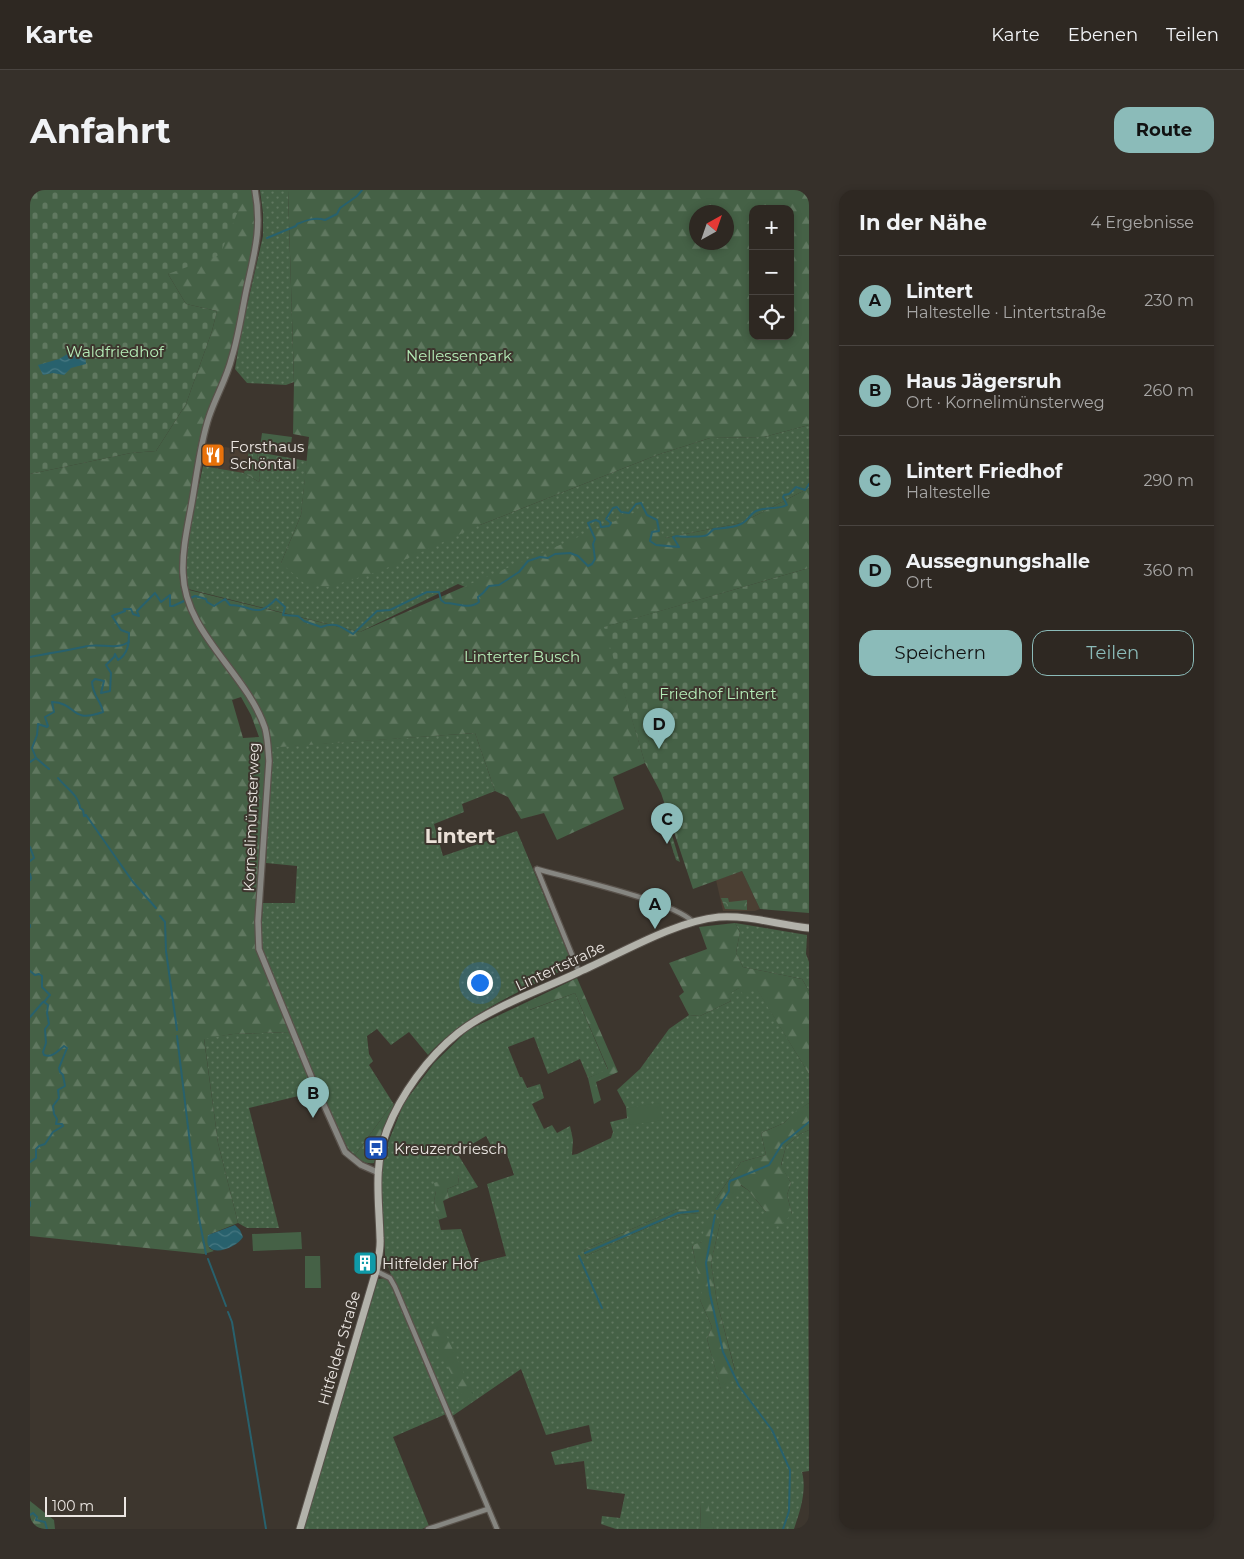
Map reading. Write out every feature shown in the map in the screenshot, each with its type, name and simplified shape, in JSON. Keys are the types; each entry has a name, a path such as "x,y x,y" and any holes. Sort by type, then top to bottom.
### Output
{"main road":[{"name":"Lintertstraße","path":"377,1172 383,1141 400,1104 418,1077 445,1045 458,1033 487,1015 693,922 720,917 746,918 809,928"},
{"name":"Hitfelder Straße","path":"300,1529 376,1271 380,1239 377,1172"}],"street":[{"name":"Kornelimünsterweg","path":"255,190 259,209 259,229 256,248 232,357 205,431 184,550 183,574 190,606 202,629 253,701 267,738 268,770 258,921 259,949 314,1083 345,1152 360,1165 377,1172"},
{"path":"580,972 537,869 659,904 687,916 693,922"},
{"path":"376,1271 390,1278 395,1287 497,1529"},
{"path":"428,1529 488,1509"}],"shaded area":[{"path":"207,444 249,451 244,473 203,466"},
{"path":"742,871 760,909 755,911 723,911 716,880"}],"green space":[{"name":"Waldfriedhof","path":"30,190 238,190 238,211 220,255 168,274 186,304 217,311 212,331 186,404 156,451 131,453 30,474"},
{"name":"Linterter Busch","path":"238,190 252,190 256,208 256,228 235,339 228,365 202,433 181,558 179,573 181,588 360,632 645,508 665,538 741,523 809,488 809,568 605,627 645,763 613,777 624,809 557,840 544,813 521,819 508,797 495,791 475,733 266,748 256,937 259,956 291,1032 233,1034 204,1039 218,1143 238,1223 208,1235 209,1248 214,1251 204,1254 30,1236 30,474 131,453 156,451 186,404 212,331 217,311 186,304 168,274 238,211","holes":["241,697 251,715 259,737 243,738 232,700"]},
{"path":"260,190 288,190 294,382 286,385 247,383 235,369 241,332 263,236"},
{"name":"Nellessenpark","path":"288,190 809,190 809,425 764,437 710,438 657,455 480,525 380,571 328,587 305,584 281,563 301,515 309,437 293,434 294,382"},
{"path":"809,425 809,488 741,523 665,538 475,591 458,584 360,632 188,589 188,543 203,466 244,473 259,482 257,452 307,461 301,515 281,563 480,525 657,455 710,438 764,437"},
{"path":"262,433 292,437 290,451 260,447"},
{"path":"249,451 257,452 259,482 244,473"},
{"name":"Friedhof Lintert","path":"809,568 809,913 760,909 742,871 693,889 661,793 645,763 604,627"},
{"path":"475,733 495,791 462,804 464,812 434,824 443,856 517,831 573,965 478,1014 460,1026 428,1055 409,1032 391,1045 377,1029 367,1036 369,1054 373,1061 369,1065 393,1103 355,1155 348,1149 324,1099 263,954 261,936 263,903 295,903 297,866 266,863 271,747"},
{"path":"665,812 680,862 676,860 662,816"},
{"path":"721,898 728,898 729,902 747,900 747,910 725,909"},
{"path":"735,923 807,935 806,954 809,962 809,991 802,979 743,967 736,953 740,932"},
{"path":"735,923 740,932 736,953 743,967 802,979 809,991 809,1074 756,988 743,995 739,988 728,995 731,1001 700,1016 689,1015 679,996 684,992 669,963 707,949 699,927"},
{"path":"577,978 618,1072 596,1082 601,1100 594,1104 588,1078 608,1069 575,993 529,1010 527,1002"},
{"path":"756,987 809,1074 809,1103 784,1123 761,1133 766,1155 741,1162 714,1201 740,1185 748,1190 766,1212 792,1214 787,1195 791,1183 781,1166 786,1146 800,1134 809,1130 809,1471 802,1472 803,1494 794,1529 714,1529 700,1503 701,1529 616,1529 601,1524 602,1516 620,1518 625,1494 587,1489 584,1461 555,1465 551,1452 592,1441 589,1425 546,1435 521,1369 451,1417 391,1275 385,1255 381,1171 385,1150 404,1103 434,1063 468,1030 527,1002 530,1010 575,993 608,1070 588,1078 580,1059 548,1074 534,1037 508,1047 520,1077 522,1077 527,1088 540,1084 544,1098 532,1104 544,1129 552,1125 557,1133 570,1126 573,1140 572,1155 577,1154 611,1138 613,1132 610,1122 627,1118 626,1107 617,1090 640,1069 669,1029 689,1015 700,1016 731,1001 727,995 739,988","holes":["486,1136 496,1155 506,1151 514,1175 487,1184 506,1256 473,1264 461,1229 441,1230 434,1201 436,1191 458,1175 459,1184 447,1189 449,1198 478,1187 457,1153","677,1209 699,1213 680,1215 653,1225 586,1256 584,1250","720,1223 711,1263 717,1302 735,1370 721,1389 707,1339 712,1327 700,1300 703,1294 692,1246 702,1242"]},
{"path":"291,1032 315,1092 249,1108 279,1228 247,1228 238,1223 218,1143 204,1038 233,1034"},
{"path":"393,1103 374,1163 363,1162 355,1155"},
{"path":"659,1103 663,1120 630,1125 627,1108"},
{"path":"809,1103 809,1130 800,1134 786,1146 781,1165 791,1183 787,1195 792,1214 782,1224 765,1225 766,1212 748,1190 741,1185 726,1207 720,1208 714,1201 741,1162 766,1155 761,1133 784,1123 796,1111"},
{"path":"458,1175 459,1184 447,1189 449,1198 443,1201 447,1217 438,1220 434,1201 436,1191 434,1183"},
{"path":"677,1209 699,1210 700,1213 680,1215 653,1225 586,1256 584,1250"},
{"path":"711,1215 716,1216 720,1223 711,1263 717,1302 735,1371 721,1390 707,1339 712,1327 700,1300 702,1294 692,1245 702,1242 705,1222"},
{"path":"301,1232 302,1249 253,1251 252,1234"},
{"path":"305,1256 320,1256 321,1288 305,1288"},
{"path":"386,1278 390,1282 446,1414 393,1437 429,1526 422,1529 304,1529 378,1279"},
{"path":"441,1324 474,1395 465,1401 428,1328"},
{"path":"30,1501 54,1520 55,1529 30,1529"},
{"path":"700,1503 708,1504 714,1529 701,1529"}],"water":[{"path":"76,349 85,353 86,364 71,368 64,375 53,373 43,375 38,365 59,359"},
{"path":"235,1225 243,1237 239,1241 221,1250 210,1248 207,1243 208,1235"}],"waterway":[{"path":"267,238 304,221 314,219 325,220 337,214 340,208 362,190"},
{"path":"30,762 36,758 32,748 37,735 38,724 48,726 45,717 54,712 52,702 60,703 84,716 103,712 92,682 95,679 104,681 101,693 110,691 111,673 106,665 115,654 118,660 121,658 126,652 129,641 129,633 121,630 112,616 125,611 124,609 131,609 133,614 139,616 137,611 155,593 161,602 170,595 170,606 195,596 206,599 207,602 214,606 225,599 230,605 259,610 264,609 276,599 285,607 283,615 298,616 304,621 321,627 338,626 353,634 377,611 390,610 427,592 439,592 441,600 445,603 471,606 479,602 478,597 489,586 499,585 519,572 528,561 540,557 548,558 555,554 570,553 578,556 588,566 595,559 593,544 595,539 588,523 596,520 600,522 601,527 609,526 611,523 606,519 613,508 617,507 621,512 629,513 636,504 641,503 647,515 657,520 659,531 652,532 650,541 656,545 679,547 673,537 705,536 714,529 738,525 745,522 756,511 787,505 783,497 784,495 789,494 796,487 805,490 809,484"},
{"path":"30,657 89,646 118,646 129,642"},
{"path":"36,758 49,769"},
{"path":"58,778 77,799 84,816 86,815 133,882 156,908"},
{"path":"30,847 34,858 30,861"},
{"path":"30,874 30,880"},
{"path":"160,916 165,922 166,951 177,1030"},
{"path":"30,971 35,975 39,974 42,976 42,987 50,995 44,1002 48,1005 49,1024 45,1029 46,1043 44,1055 52,1055 64,1046 67,1048 59,1068 63,1075 65,1086 58,1090 59,1098 53,1106 57,1119 56,1124 62,1124 63,1126 53,1132 45,1144 36,1149 36,1158 30,1162"},
{"path":"30,1017 43,1002"},
{"path":"177,1036 199,1218 206,1254"},
{"path":"729,1184 730,1181 769,1165 782,1144 809,1122"},
{"path":"717,1209 729,1191 729,1185"},
{"path":"585,1253 678,1213 698,1211"},
{"path":"715,1215 706,1263 710,1294 723,1352 739,1386 772,1430 790,1470 789,1511 783,1529"},
{"path":"579,1256 602,1308"},
{"path":"208,1259 226,1306"},
{"path":"228,1312 232,1322 266,1529"},
{"path":"30,1515 33,1513 37,1517 36,1520 45,1522 47,1529"}],"place":[{"name":"Forsthaus Schöntal","path":"213,455"},
{"name":"Aussegnungshalle","path":"659,749"},
{"name":"Lintert Friedhof","path":"667,844"},
{"name":"Lintert","path":"655,929"},
{"name":"Haus Jägersruh","path":"313,1118"},
{"name":"Kreuzerdriesch","path":"376,1148"},
{"name":"Hitfelder Hof","path":"365,1263"}],"district":[{"name":"Lintert","path":"460,836"}]}
